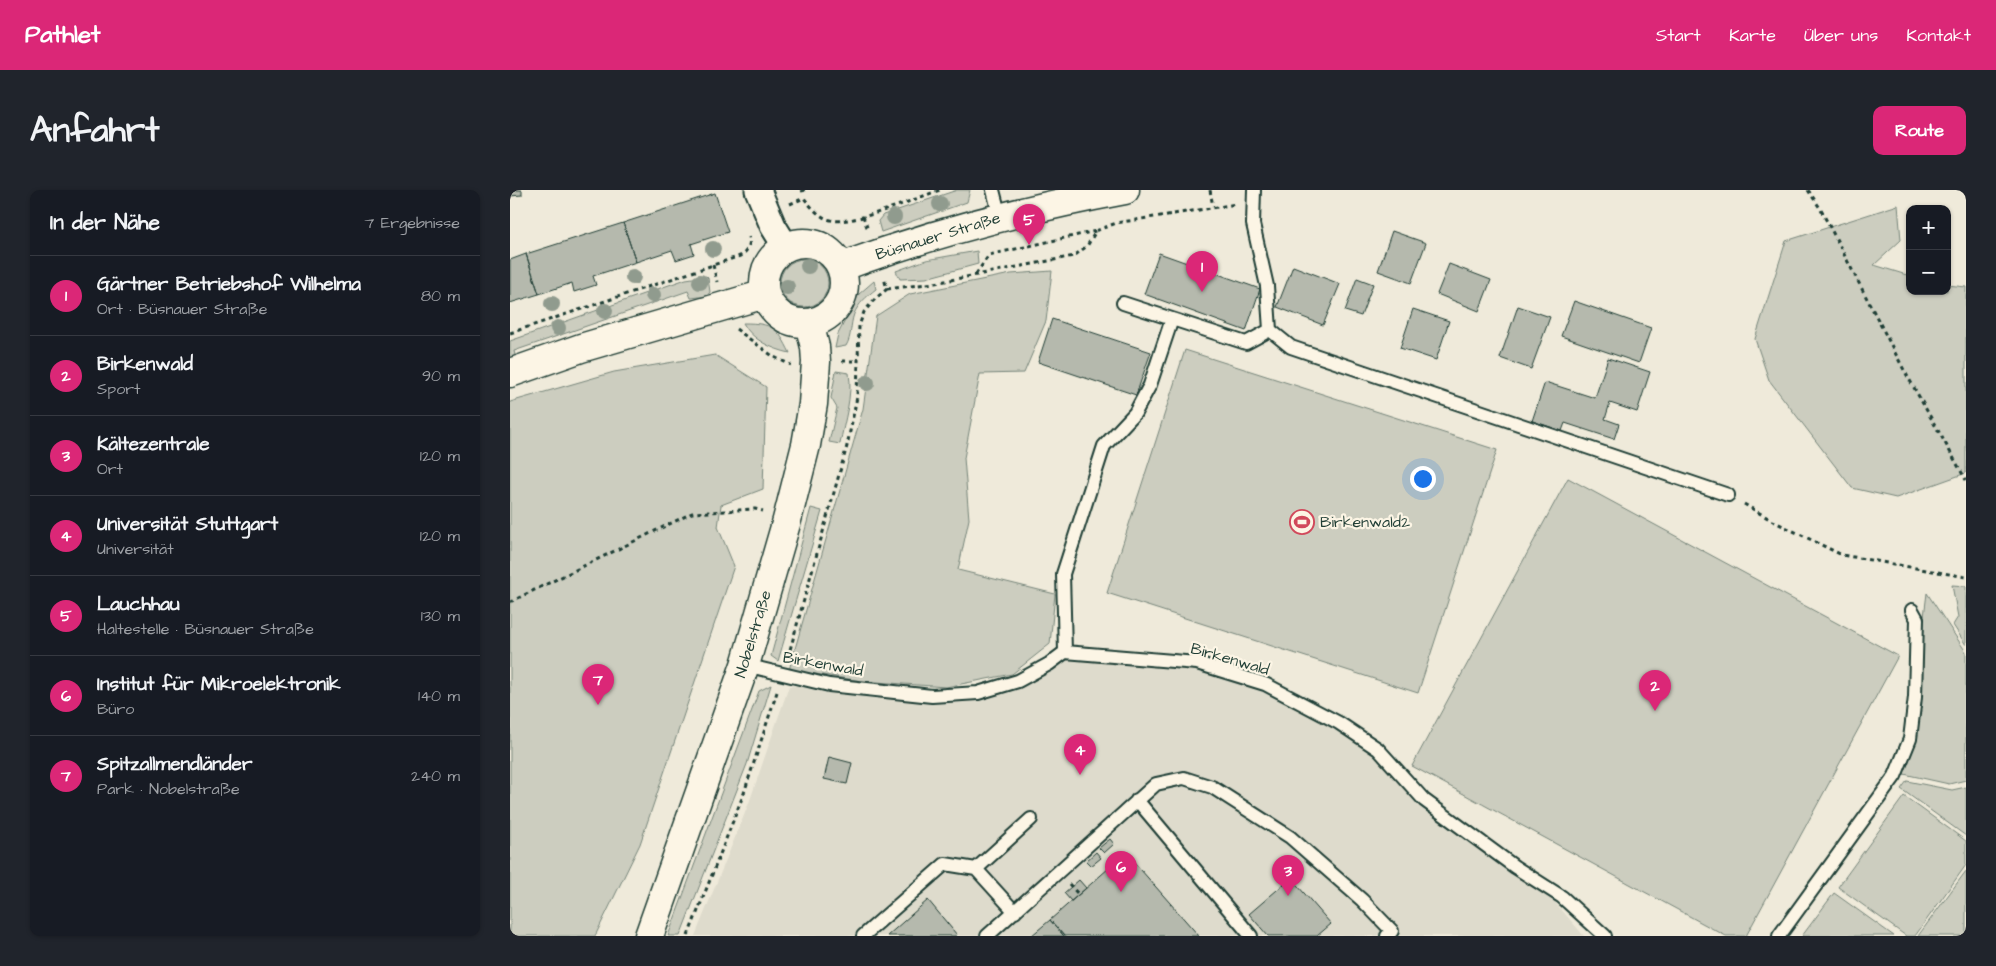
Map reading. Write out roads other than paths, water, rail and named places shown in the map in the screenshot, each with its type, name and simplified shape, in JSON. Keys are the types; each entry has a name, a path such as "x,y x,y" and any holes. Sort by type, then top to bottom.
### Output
{"street":[{"path":"758,190 770,220 786,247"},
{"name":"Büsnauer Straße","path":"841,268 876,254 1000,217 1124,190"},
{"path":"805,244 824,248 834,256 841,268 844,280 843,292 838,303 820,320 809,323 792,321 777,313 769,304 765,294 764,280 767,266 774,255 786,247 805,244"},
{"path":"510,373 581,348 765,294"},
{"name":"Nobelstraße","path":"648,936 745,665 787,520 806,445 813,404 816,362 815,347 809,323"}],"lane":[{"path":"993,190 1000,217"},
{"path":"1254,196 1253,224 1267,286 1270,330 1291,348 1728,495"},
{"path":"1123,303 1246,343 1270,330"},
{"path":"1065,652 1063,574 1101,455 1104,446 1136,413 1150,386 1172,319"},
{"path":"1780,936 1895,776 1899,767 1910,739 1915,697 1917,619 1912,610"},
{"name":"Birkenwald","path":"745,665 830,684 932,696 978,693 1018,681 1049,664 1065,652 1197,663 1265,684 1339,723 1378,749 1424,800 1515,867 1562,896 1605,936"},
{"path":"987,936 1156,784 1184,778 1212,787 1290,837 1362,900 1392,934"},
{"path":"1138,800 1251,936"},
{"path":"976,869 1031,819"},
{"path":"863,936 945,864 976,869 1015,912"}],"place":[{"name":"Lauchhau","path":"1029,245"},
{"name":"Gärtner Betriebshof Wilhelma","path":"1202,292"},
{"name":"Birkenwald2","path":"1302,522"},
{"name":"Spitzallmendländer","path":"598,705"},
{"name":"Birkenwald","path":"1655,711"},
{"name":"Universität Stuttgart","path":"1080,775"},
{"name":"Institut für Mikroelektronik","path":"1121,892"},
{"name":"Kältezentrale","path":"1288,896"}]}
